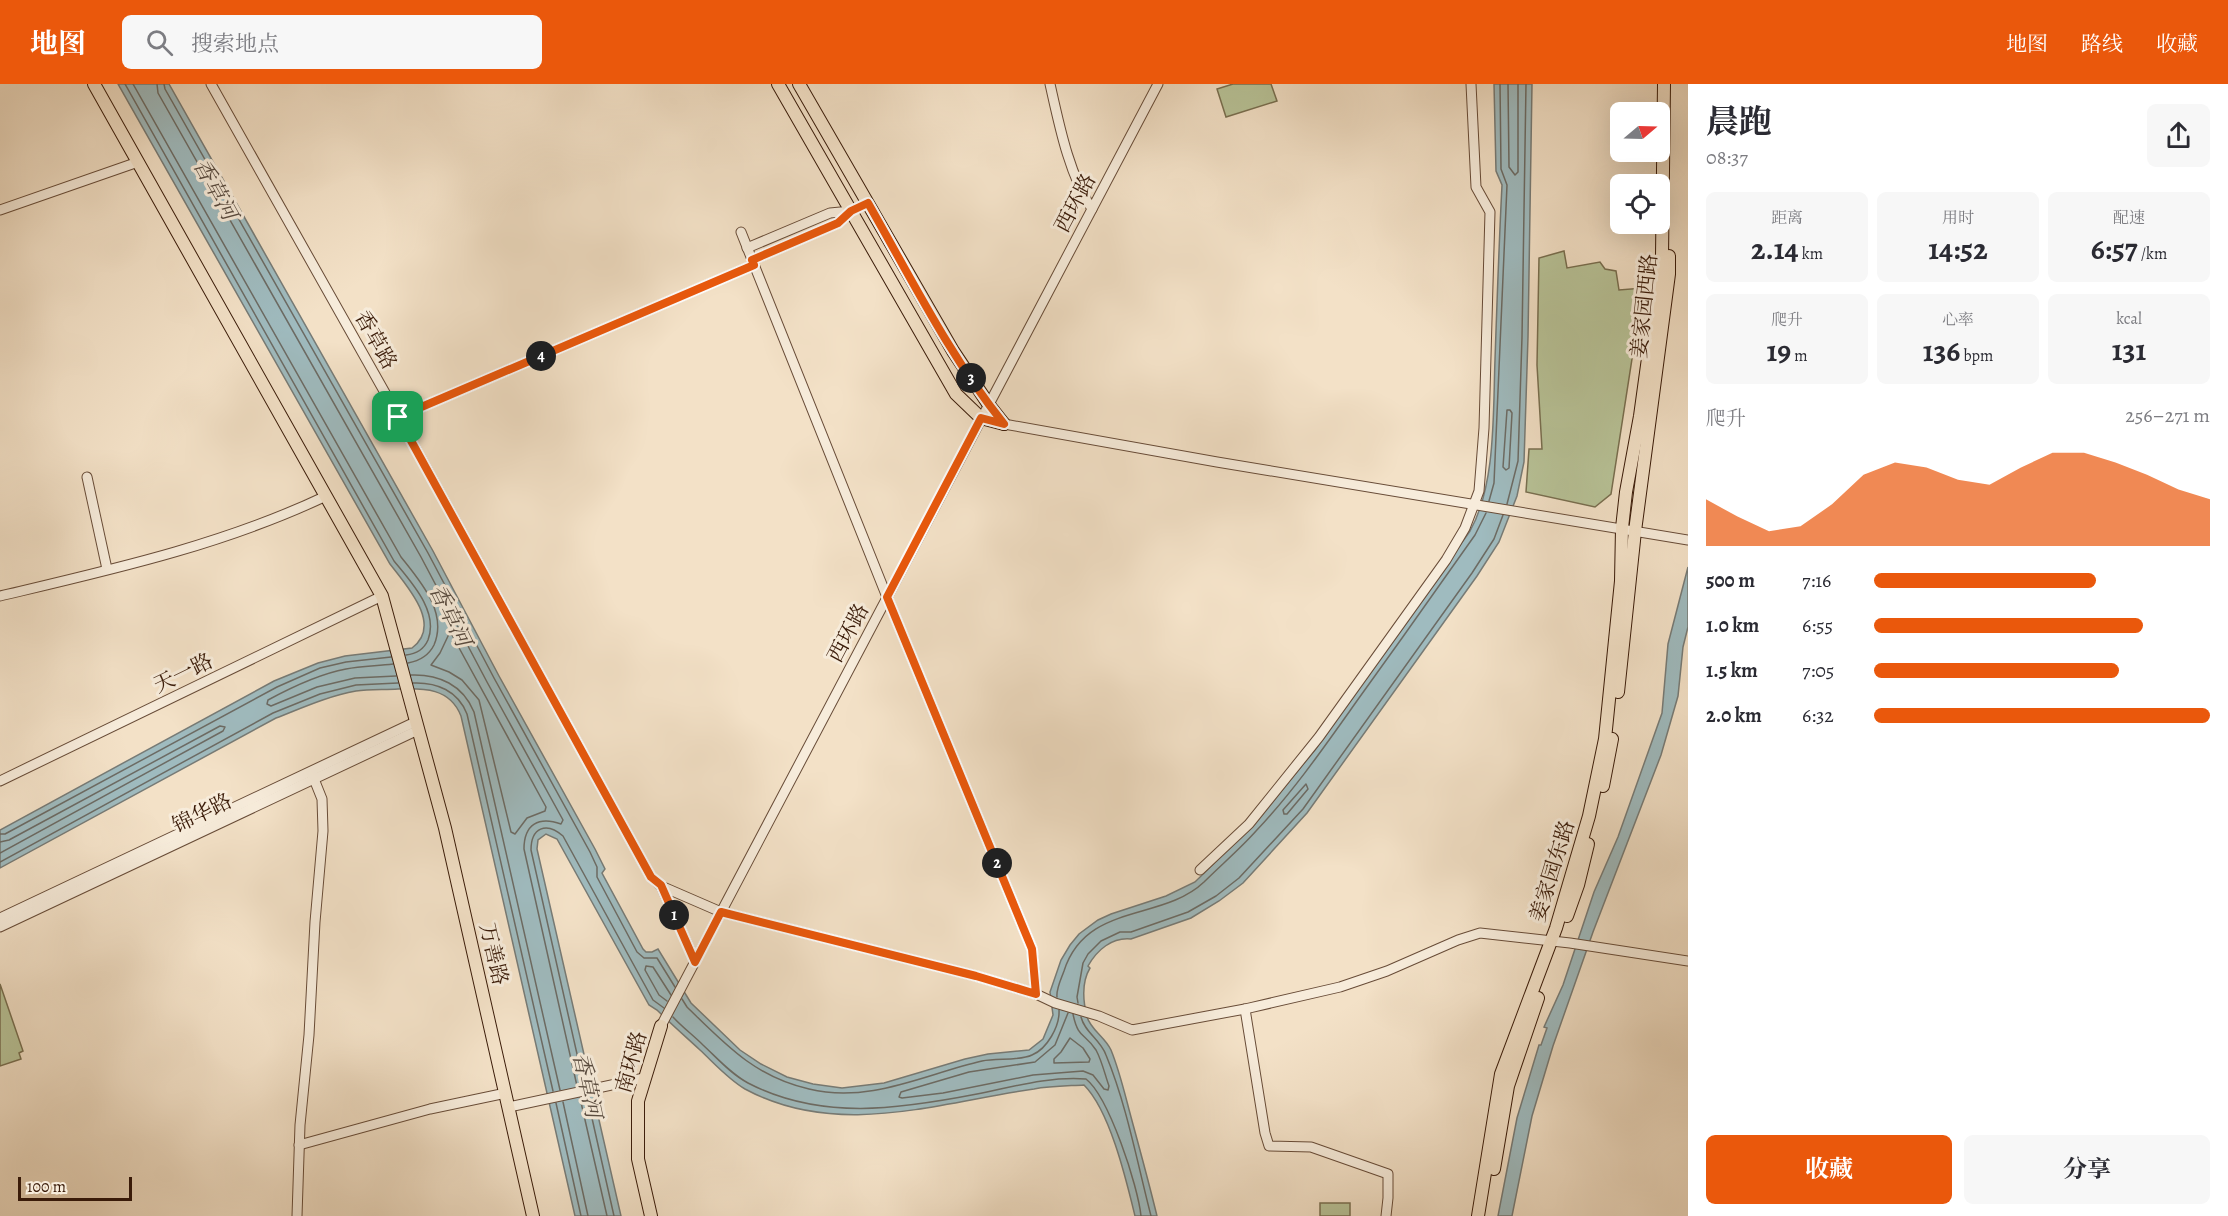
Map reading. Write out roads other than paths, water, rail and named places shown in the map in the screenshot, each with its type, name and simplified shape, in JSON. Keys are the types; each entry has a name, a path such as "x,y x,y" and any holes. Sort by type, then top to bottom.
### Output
{"main road":[{"name":"万善路","path":"94,84 382,596 445,828 533,1216"},
{"path":"778,84 956,394 981,418 1004,424"},
{"path":"799,84 953,351 1004,424"},
{"name":"姜家园西路","path":"1622,528 1653,335 1662,257 1664,84"},
{"name":"姜家园西路","path":"1635,531 1669,274 1673,84"},
{"name":"姜家园东路","path":"1478,1216 1501,1074 1560,942 1589,816 1605,739 1620,591 1622,528"},
{"name":"姜家园东路","path":"1486,1216 1508,1086 1578,885 1609,761 1625,636 1635,531"},
{"name":"南环路","path":"651,1216 638,1159 638,1101 662,1026"}],"street":[{"name":"香草路","path":"212,84 651,877 661,885 695,962"},
{"path":"1050,84 1070,161 1082,194 1092,209"},
{"name":"西环路","path":"721,912 1158,84"},
{"path":"1200,870 1249,824 1319,737 1446,560 1477,505 1484,428 1490,212 1476,187 1471,84"},
{"path":"0,210 138,162"},
{"path":"398,417 753,262 838,223 851,211 868,203"},
{"path":"747,248 830,213 851,211"},
{"path":"741,232 887,597 1032,949 1036,994"},
{"path":"1004,424 1688,540"},
{"path":"87,477 107,570"},
{"path":"0,596 185,549 294,511 326,496"},
{"name":"天一路","path":"0,781 382,596"},
{"name":"锦华路","path":"0,918 417,726"},
{"path":"297,1216 299,1145 323,831 322,799 312,776"},
{"name":"锦华路","path":"0,927 93,885 312,776"},
{"path":"661,885 721,912 976,976 1036,994 1132,1030 1245,1009 1340,987 1387,971 1458,940 1480,933 1593,946 1688,961"},
{"path":"662,1026 721,912"},
{"path":"1245,1009 1269,1146 1311,1147 1388,1173 1386,1216"},
{"path":"509,1107 644,1078"},
{"path":"299,1145 430,1109 506,1093"}],"water":[{"name":"香草河","path":"118,84 169,84 433,551 595,849 605,869 602,873 643,949 646,952 652,952 658,949 691,1003 740,1050 787,1077 842,1088 884,1083 988,1054 1029,1050 1043,1039 1053,1015 1050,992 1061,960 1079,934 1098,920 1111,914 1166,896 1195,882 1252,826 1315,750 1470,531 1485,492 1492,448 1502,185 1496,171 1494,84 1532,84 1524,462 1517,496 1499,542 1307,813 1243,883 1191,918 1131,939 1111,942 1096,955 1088,966 1090,968 1085,980 1084,992 1087,1017 1108,1045 1114,1058 1157,1216 1135,1216 1122,1165 1109,1128 1102,1111 1084,1085 1040,1088 888,1113 851,1115 816,1112 780,1104 745,1089 727,1076 649,1005 557,839 546,834 538,840 537,849 621,1216 575,1216 461,716 450,700 435,692 408,689 356,691 325,699 276,718 0,868 0,830 274,681 318,663 345,656 412,648 421,639 424,628 423,617 413,594 390,564"},
{"path":"1688,567 1688,627 1683,647 1678,696 1661,755 1593,932 1553,1046 1532,1116 1512,1216 1498,1216 1517,1118 1539,1045 1541,1045 1547,1028 1544,1027 1563,985 1594,892 1618,837 1662,713 1668,644"}]}
